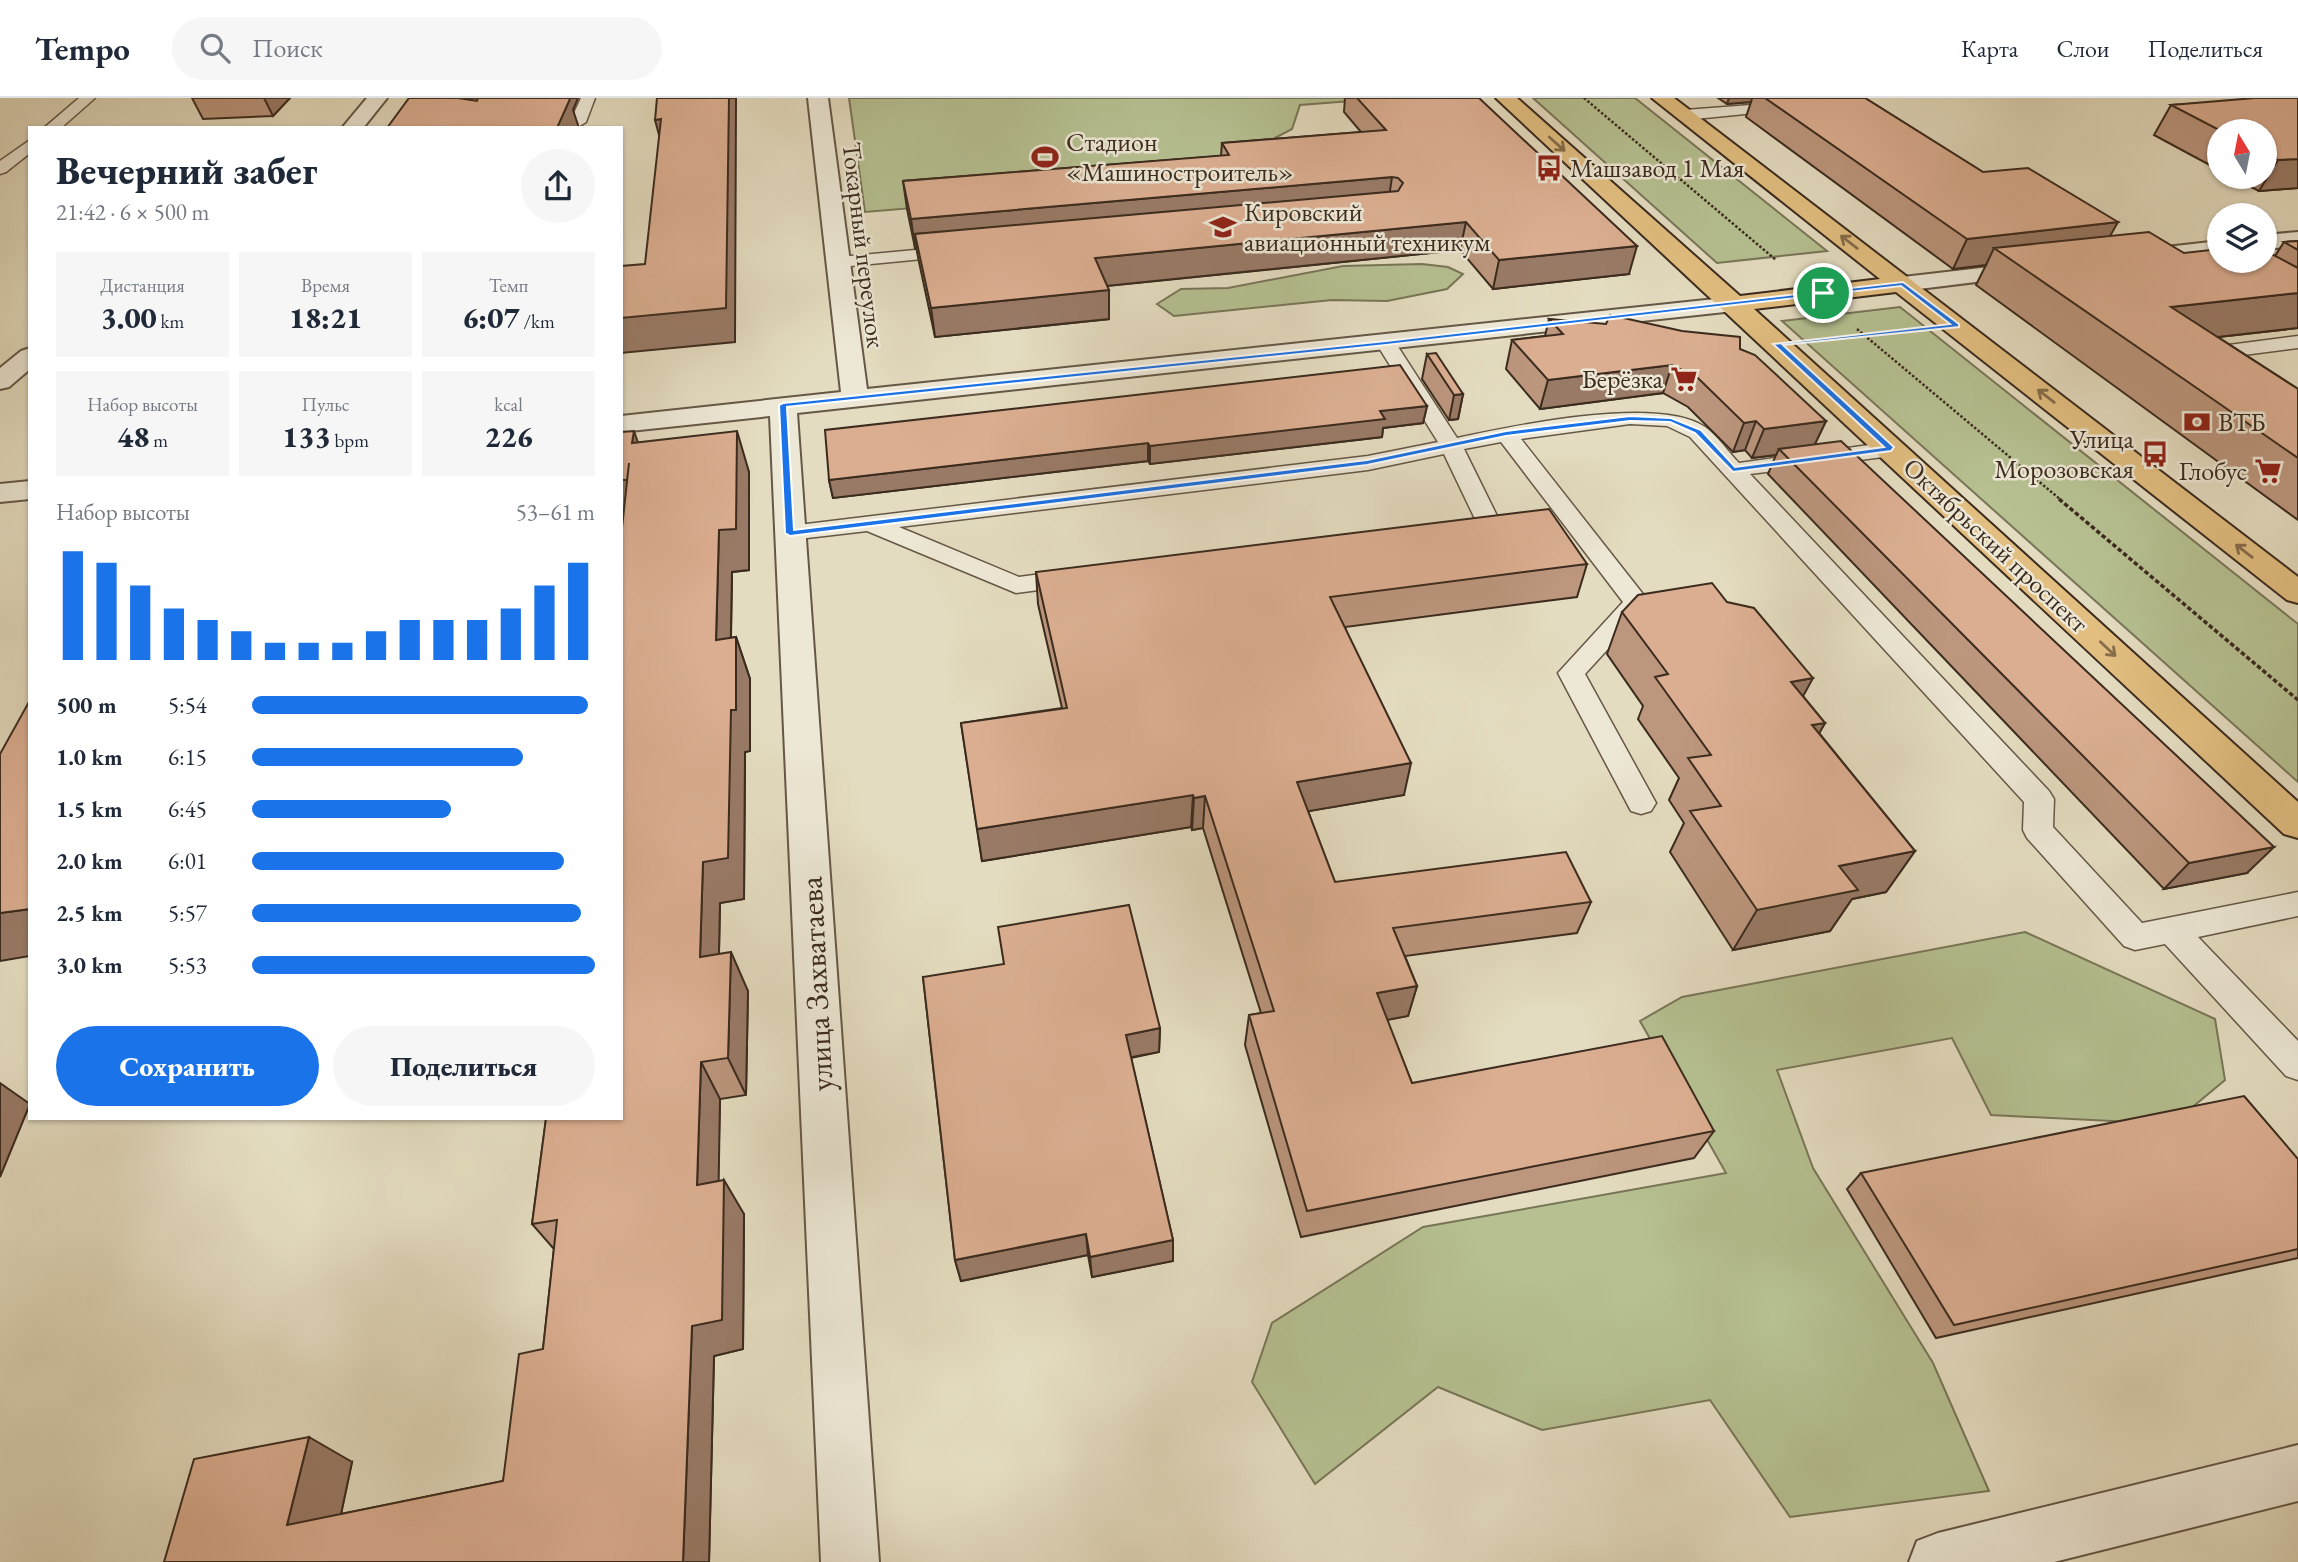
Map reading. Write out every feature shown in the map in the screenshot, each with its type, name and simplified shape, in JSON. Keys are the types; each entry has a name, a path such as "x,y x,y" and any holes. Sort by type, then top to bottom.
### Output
{"main road":[{"name":"Октябрьский проспект","path":"1506,98 1734,304 2298,824"},
{"path":"1662,98 2298,593"},
{"path":"1734,304 1903,284"}],"street":[{"path":"354,126 377,98"},
{"name":"Токарный переулок","path":"818,98 855,398"},
{"path":"2277,241 2298,239"},
{"path":"2113,260 2194,250 2207,254"},
{"path":"1903,284 2059,266"},
{"path":"623,424 1734,304"},
{"path":"0,381 28,358"},
{"name":"улица Захватаева","path":"783,405 850,1562"},
{"path":"0,494 28,490"},
{"path":"1938,1562 2298,1473"}],"lane":[{"path":"53,126 88,98"},
{"path":"578,122 588,98"},
{"path":"1685,116 1800,105"},
{"path":"0,169 28,147"},
{"path":"840,262 973,250"},
{"path":"2210,370 2188,356 2298,342"},
{"path":"1386,343 1452,447 1490,526 1436,533"},
{"path":"790,533 1367,463 1506,434 1630,418 1671,420 1698,432 2039,799 2038,830 2135,937 2298,904"},
{"path":"1506,434 1637,603 1571,673 1642,803"},
{"path":"1733,470 1891,449"},
{"path":"870,523 1016,585 1097,575"},
{"path":"2171,929 2298,1065"}],"path":[{"path":"1584,98 1780,264 1823,293 1839,315 2298,701"},
{"path":"1777,344 1956,326"}],"green space":[{"name":"Стадион «Машиностроитель»","path":"849,98 1390,98 1300,105 1292,129 1256,148 1079,194 865,212"},
{"path":"1533,98 1635,98 1827,251 1717,263"},
{"path":"1422,264 1448,267 1463,274 1447,289 1387,301 1332,300 1174,316 1157,304 1181,289 1228,288 1343,266"},
{"path":"1900,307 2298,624 2298,782 1782,321"},
{"path":"2025,932 2215,1019 2225,1080 2172,1124 1991,1115 1952,1038 1777,1070 1813,1168 1933,1363 1989,1491 1790,1517 1710,1400 1542,1430 1438,1387 1315,1484 1252,1382 1272,1323 1423,1227 1726,1173 1640,1021 1682,997"}],"building":[{"path":"409,98 458,98 477,101 478,98 570,99 558,126 388,126"},
{"path":"657,98 729,98 726,308 623,318 623,266 645,264 661,119 655,120"},
{"path":"1357,98 1479,98 1637,246 1499,260 1466,222 1095,258 1109,290 931,308 915,234 1398,191 1403,183 1392,177 911,219 903,181 1229,155 1222,143 1386,130"},
{"path":"1765,98 1865,98 1983,172 2028,168 2118,222 1967,239"},
{"path":"2255,98 2298,98 2298,159 2277,160 2277,119 2207,119 2207,124 2171,105"},
{"path":"2149,232 2184,253 2207,250 2207,273 2277,273 2277,257 2298,268 2298,293 2171,307 2298,389 2298,458 1994,248"},
{"path":"2298,241 2298,250 2284,242"},
{"path":"1610,315 1682,331 1740,337 1740,349 1755,355 1826,421 1764,429 1756,421 1744,423 1698,378 1672,365 1548,380 1512,340 1563,334 1549,319 1606,324"},
{"path":"1436,353 1463,394 1454,395 1427,354"},
{"path":"1400,365 1427,406 1380,411 1385,419 829,480 825,430"},
{"path":"634,431 632,443 737,431 736,529 719,530 716,640 736,637 736,710 731,710 728,858 703,862 700,957 731,952 728,1058 701,1062 697,1185 724,1180 722,1320 692,1326 683,1562 164,1562 194,1459 309,1437 287,1525 503,1481 519,1354 543,1349 557,1220 532,1224 546,1120 623,1120 623,518 629,463 627,480 623,480 623,432"},
{"path":"1841,441 2274,847 2189,863 1779,449"},
{"path":"1549,509 1587,564 1330,597 1411,763 1297,782 1335,882 1566,852 1591,902 1393,928 1417,986 1377,993 1412,1083 1662,1036 1714,1131 1307,1211 1249,1015 1274,1011 1205,796 1194,798 1193,795 977,829 961,723 1067,708 1036,572"},
{"path":"1712,583 1727,602 1754,608 1813,678 1791,682 1825,723 1812,725 1915,851 1839,866 1858,890 1757,910 1690,811 1721,806 1688,758 1711,755 1655,677 1668,674 1622,612 1638,595"},
{"path":"28,704 28,909 0,913 0,754"},
{"path":"1129,905 1160,1028 1126,1035 1173,1240 1090,1257 1086,1234 955,1260 923,977 1004,964 998,927"},
{"path":"2244,1096 2298,1159 2298,1249 1954,1325 1861,1173"}],"place":[{"name":"Стадион «Машиностроитель»","path":"1045,157"},
{"name":"Машзавод 1 Мая","path":"1549,168"},
{"name":"Кировский авиационный техникум","path":"1223,227"},
{"name":"Берёзка","path":"1684,379"},
{"name":"ВТБ","path":"2197,422"},
{"name":"Улица Морозовская","path":"2155,454"},
{"name":"Глобус","path":"2268,471"}],"route":[{"path":"1903,284 1956,326 1777,344 1891,449 1733,470 1698,432 1671,420 1630,418 1506,434 1367,463 790,533 783,405 1386,343 1823,293 1903,284"}]}
